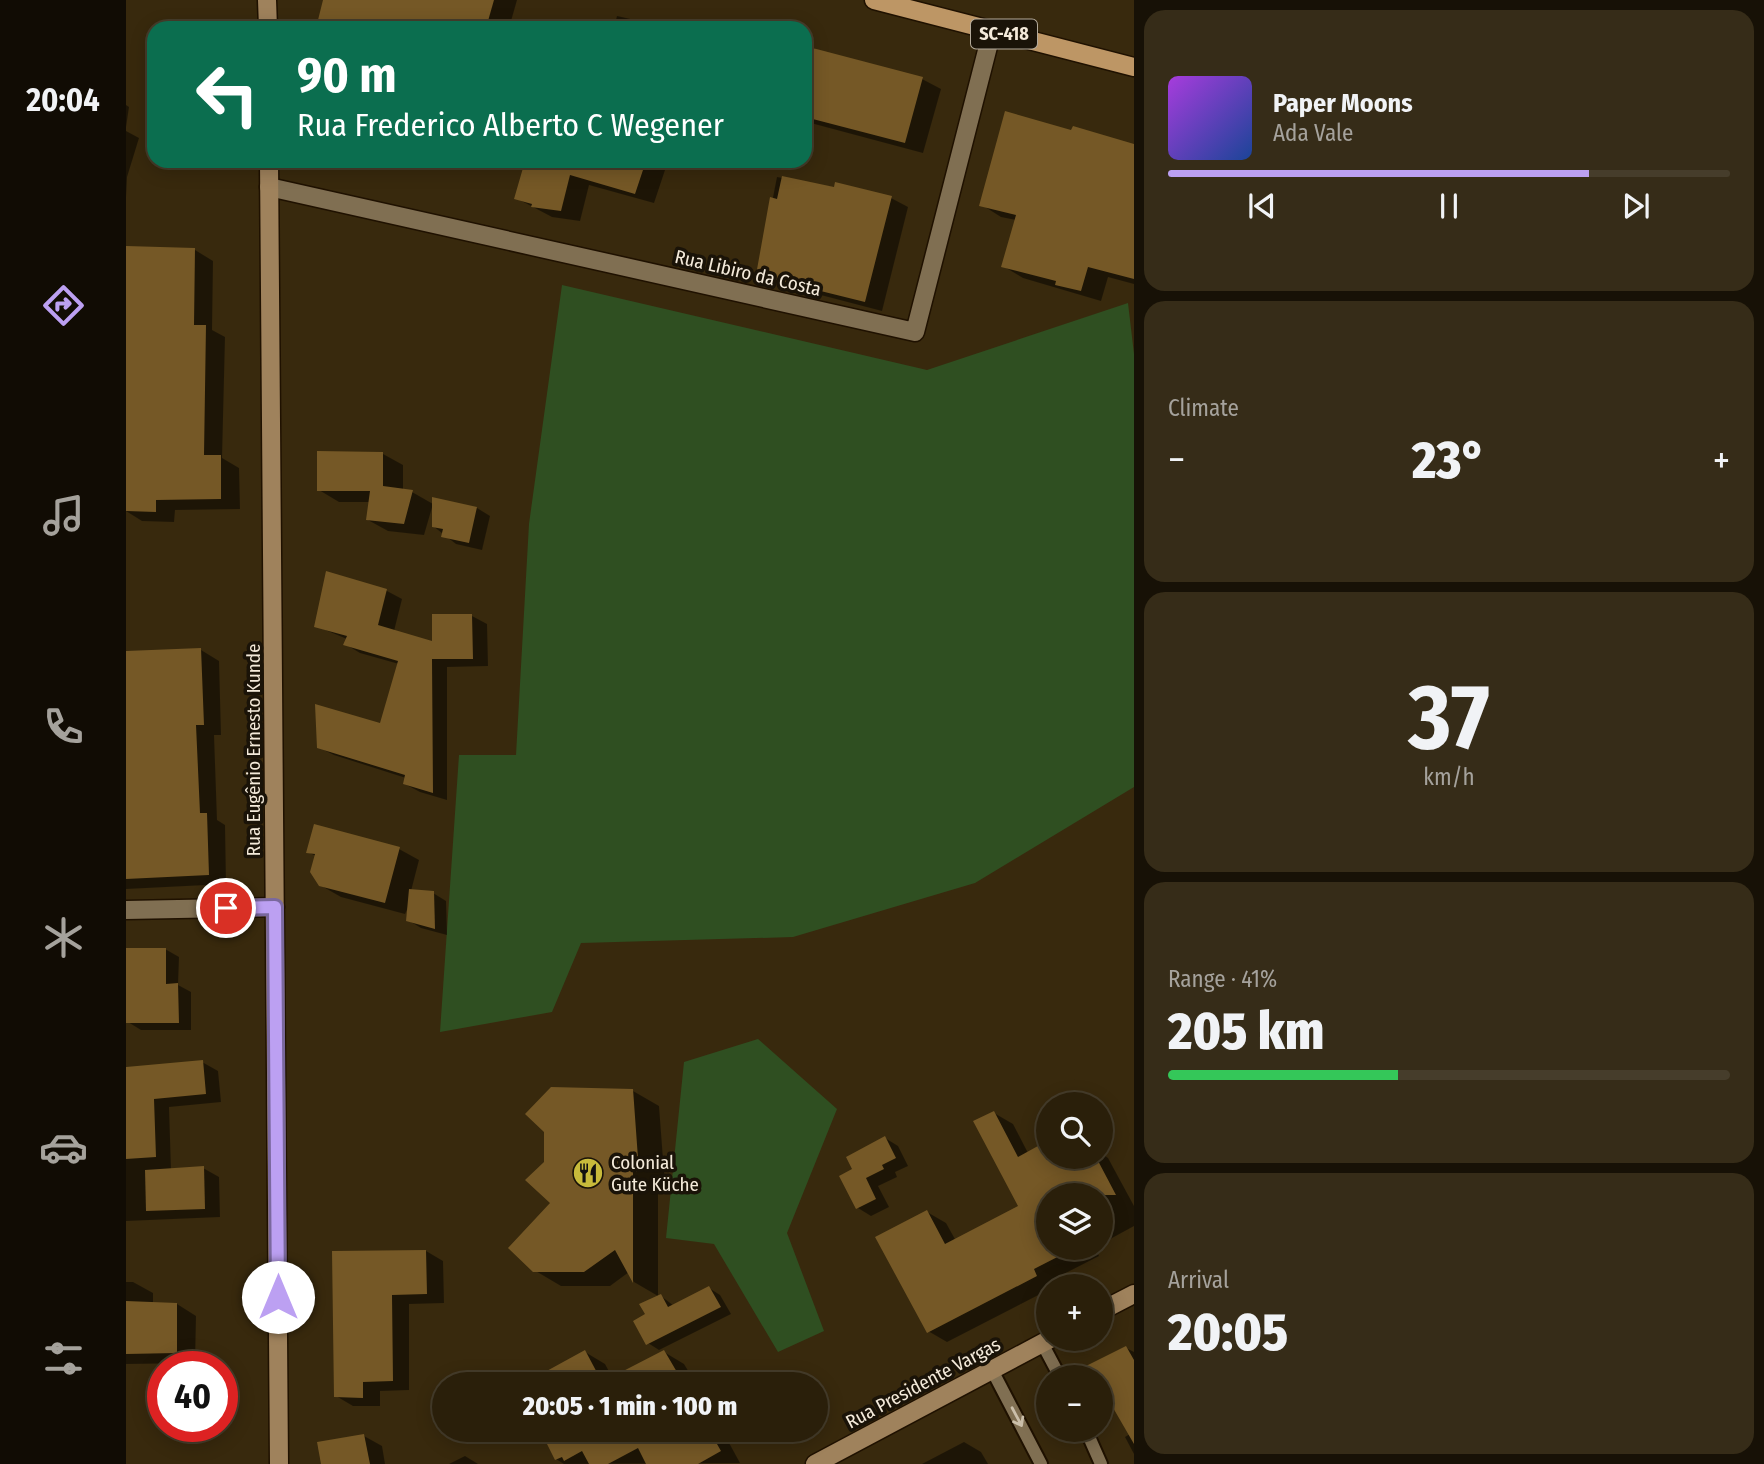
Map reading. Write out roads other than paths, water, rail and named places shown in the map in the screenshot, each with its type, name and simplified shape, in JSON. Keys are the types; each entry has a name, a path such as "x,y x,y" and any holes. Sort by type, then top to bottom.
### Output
{"main road":[{"name":"SC-418","path":"874,0 1134,67"}],"street":[{"path":"267,0 268,21"},
{"name":"Rua Libiro da Costa","path":"269,187 915,332 992,30"},
{"name":"Rua Eugênio Ernesto Kunde","path":"269,168 279,1464"},
{"path":"126,910 275,907"},
{"path":"1113,1305 1134,1294"},
{"name":"Rua Presidente Vargas","path":"815,1464 1036,1346"}],"lane":[{"path":"992,1370 1041,1464"},
{"path":"1091,1442 1101,1464"}],"place":[{"name":"Colonial Gute Küche","path":"588,1173"}]}
